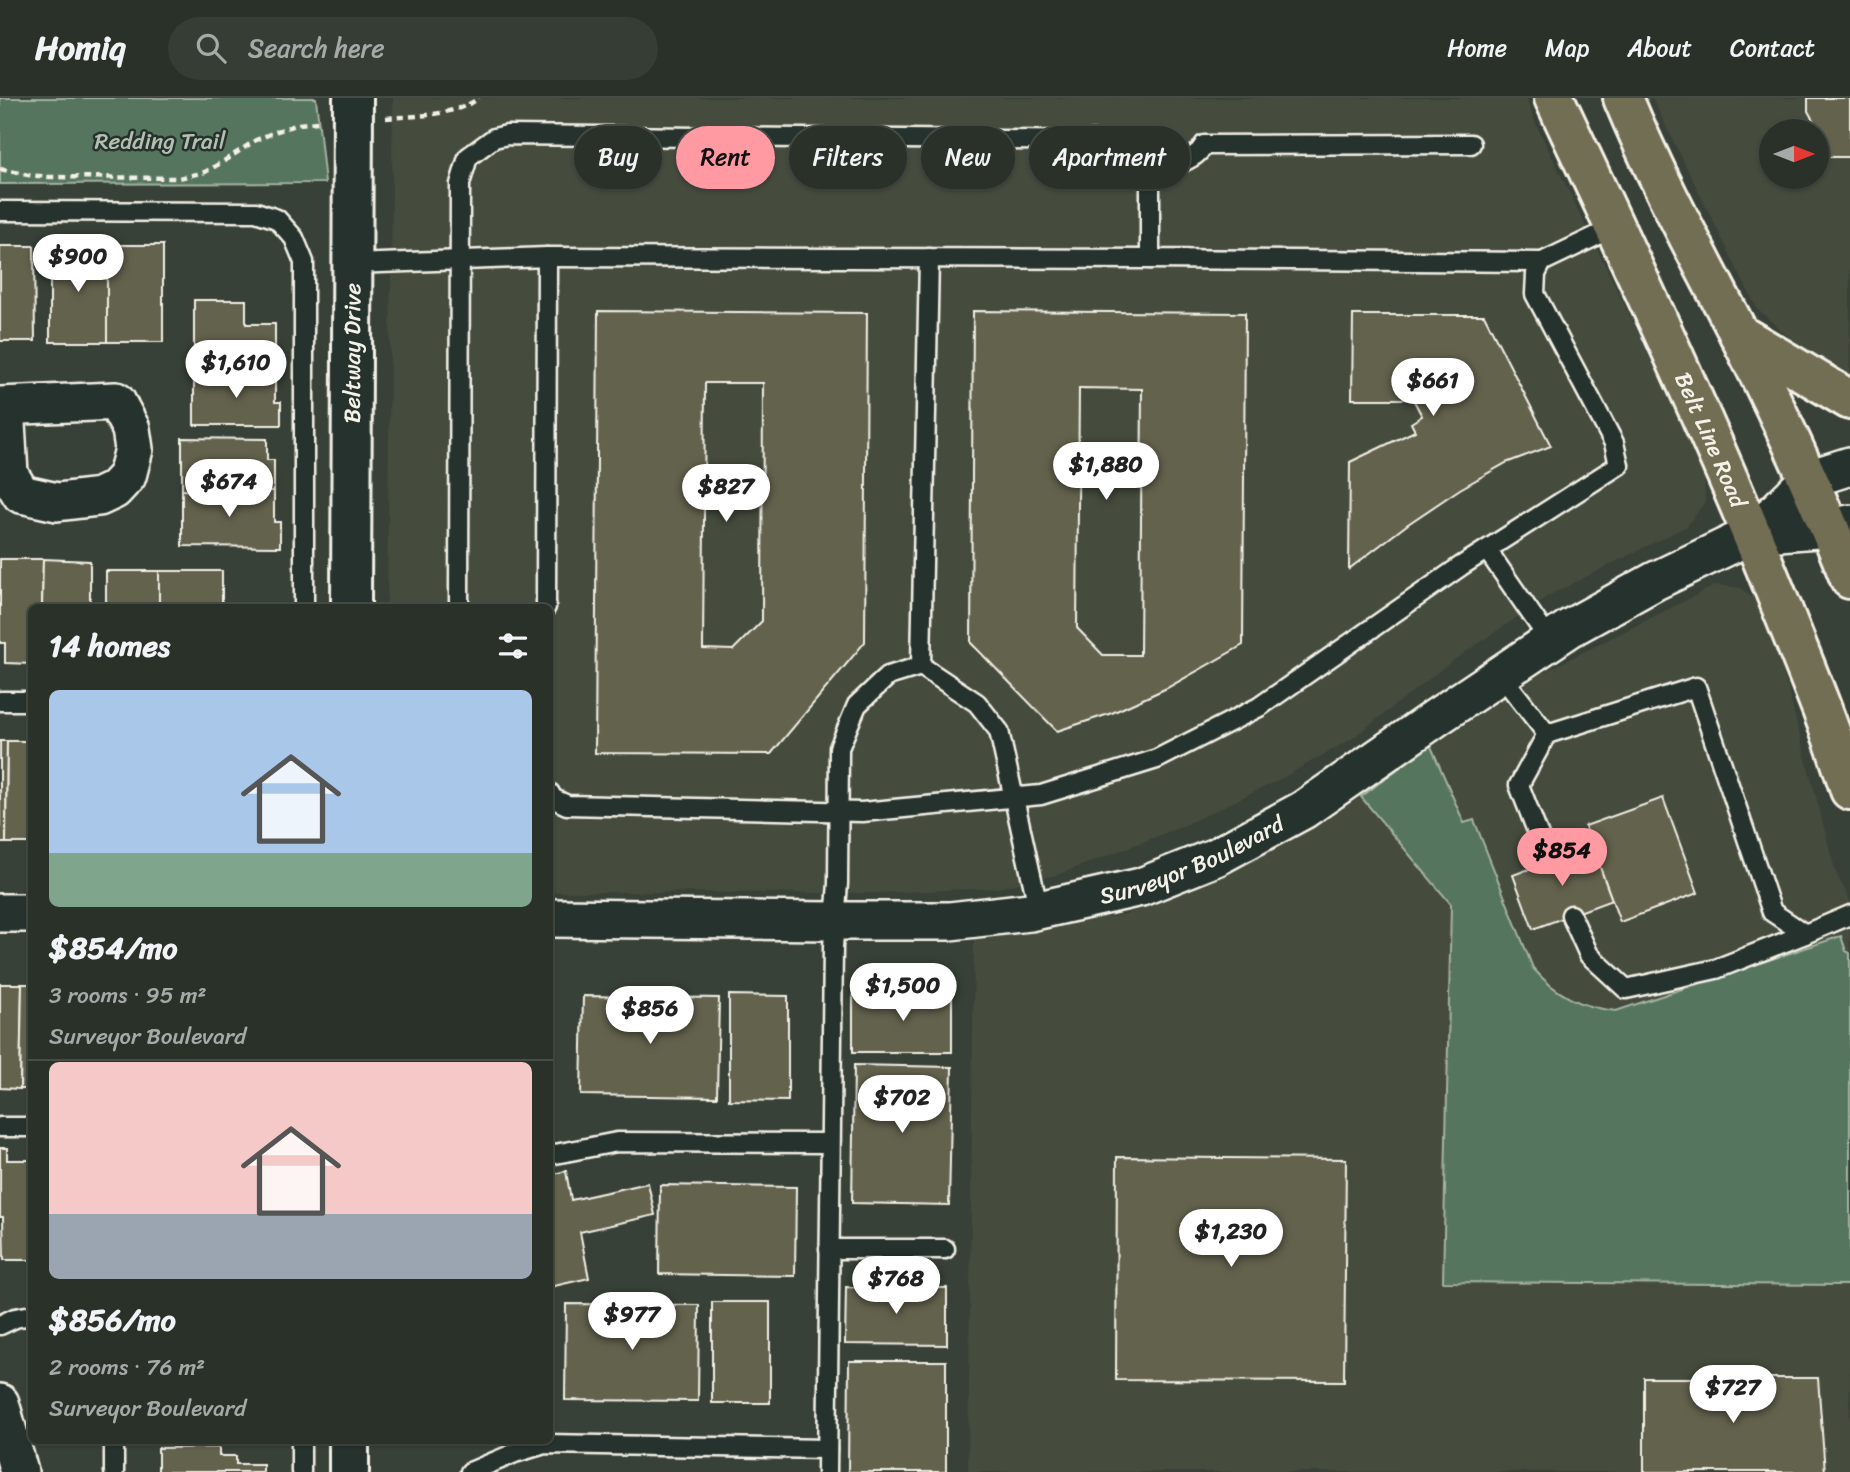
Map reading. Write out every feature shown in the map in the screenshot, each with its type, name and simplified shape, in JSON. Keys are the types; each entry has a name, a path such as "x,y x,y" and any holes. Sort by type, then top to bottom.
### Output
{"main road":[{"name":"Belt Line Road","path":"1554,98 1753,534 1834,739 1850,790"},
{"path":"1623,98 1642,145 1739,334 1809,479 1840,526 1850,579"},
{"path":"1739,334 1850,400"}],"street":[{"name":"Beltway Drive","path":"339,110 352,264 351,604"},
{"name":"Surveyor Boulevard","path":"553,918 950,921 1039,911 1141,887 1216,857 1303,810 1570,628 1656,581 1753,534 1809,479 1850,466"},
{"name":"Surveyor Boulevard","path":"1753,534 1840,526"},
{"path":"0,913 28,913"},
{"path":"0,1403 19,1472"},
{"path":"349,1444 349,1472"}],"lane":[{"path":"458,604 460,184 468,157 494,138 507,135 1029,140"},
{"path":"1190,159 1199,154 1204,145 1471,144"},
{"path":"1150,189 1150,259"},
{"path":"0,211 256,212 277,219 294,238 304,262 304,604"},
{"path":"352,264 547,257 1542,262 1615,227"},
{"path":"546,604 547,257"},
{"path":"921,666 929,258"},
{"path":"558,806 862,812 1041,795 1157,759 1259,707 1487,550 1619,465 1614,443 1535,295 1536,274 1542,262"},
{"path":"1487,550 1550,641"},
{"path":"921,666 977,703 999,731 1039,911"},
{"path":"827,1472 830,1143 834,921 840,811 839,748 857,705 888,676 921,666"},
{"path":"1500,674 1547,734"},
{"path":"1549,862 1519,785 1547,734 1696,687 1772,912 1805,934"},
{"path":"0,701 28,701"},
{"path":"1571,915 1589,955 1626,989 1716,969 1850,915"},
{"path":"0,1127 28,1127"},
{"path":"553,1155 617,1142 830,1143"},
{"path":"829,1249 945,1249"},
{"path":"0,1325 28,1316"},
{"path":"114,1444 114,1472"},
{"path":"301,1444 301,1472"},
{"path":"470,1472 515,1452 545,1444 827,1449"}],"path":[{"path":"390,117 454,110 479,98"},
{"path":"0,169 28,176 179,178 205,172 256,140 277,131 339,110"}],"shaded area":[{"path":"393,98 1526,98 1536,124 1704,468 1705,502 1687,526 1550,595 1451,662 1353,738 1277,781 1181,827 1060,874 997,888 876,893 553,892 553,604 387,604"},
{"path":"1652,98 1850,98 1850,391 1757,309"},
{"path":"1716,585 1741,588 1767,610 1836,873 1850,900 1850,963 1561,1046 1430,744 1538,675"},
{"path":"1361,797 1451,904 1443,1282 1850,1285 1850,1472 968,1472 974,938 1127,914 1185,890 1286,841"}],"green space":[{"name":"Redding Trail","path":"0,98 316,98 325,183 0,184"},
{"path":"1430,744 1464,823 1474,820 1533,968 1551,986 1580,1003 1616,1011 1841,936 1846,951 1850,953 1850,1285 1443,1282 1451,904 1361,797"}],"building":[{"path":"1808,98 1850,98 1850,157 1829,157 1829,119 1812,119 1808,111"},
{"path":"50,245 107,245 107,342 50,342"},
{"path":"107,245 163,245 163,342 107,342"},
{"path":"0,246 34,246 35,341 0,341"},
{"path":"194,300 246,300 246,324 275,324 275,374 194,374"},
{"path":"598,311 867,313 865,642 771,754 595,753","holes":["705,383 763,383 762,621 733,650 703,649"]},
{"path":"973,311 1245,313 1243,645 1167,688 1112,713 1057,731 971,643","holes":["1079,388 1142,389 1140,655 1103,655 1077,628"]},
{"path":"1353,315 1484,315 1551,446 1506,463 1460,489 1349,569 1350,462 1415,431 1411,423 1422,416 1413,399 1352,399"},
{"path":"194,374 275,374 275,402 281,402 281,425 194,425"},
{"path":"182,438 267,439 267,460 274,460 274,491 182,490"},
{"path":"182,490 274,491 274,522 280,522 280,547 182,546"},
{"path":"0,559 43,559 42,604 28,604 28,664 5,663 5,643 0,643"},
{"path":"43,559 90,561 90,604 42,604"},
{"path":"106,571 159,571 159,604 106,604"},
{"path":"159,571 222,571 222,604 159,604"},
{"path":"0,741 7,741 6,843 0,843"},
{"path":"7,741 28,741 28,843 6,843"},
{"path":"1663,798 1698,893 1620,922 1585,826"},
{"path":"1592,846 1612,900 1533,929 1513,875"},
{"path":"0,984 22,984 20,1089 0,1088"},
{"path":"22,984 28,984 28,1089 20,1089"},
{"path":"853,993 952,993 952,1052 853,1052"},
{"path":"729,995 788,996 788,1101 729,1100"},
{"path":"583,996 719,998 717,1097 581,1095"},
{"path":"854,1065 952,1067 949,1205 852,1203"},
{"path":"0,1148 7,1148 7,1160 28,1160 28,1260 4,1260 3,1217 0,1217"},
{"path":"1117,1157 1346,1159 1344,1381 1116,1380"},
{"path":"566,1171 571,1200 648,1183 655,1215 580,1232 589,1278 553,1286 553,1174"},
{"path":"660,1185 796,1187 795,1276 659,1274"},
{"path":"846,1287 947,1288 947,1345 845,1344"},
{"path":"712,1302 770,1302 770,1403 712,1403"},
{"path":"566,1304 699,1305 698,1401 565,1400"},
{"path":"849,1361 946,1361 946,1472 848,1472"},
{"path":"1644,1378 1818,1378 1825,1472 1644,1472"},
{"path":"219,1447 219,1456 236,1456 236,1464 263,1464 263,1472 158,1472 158,1448"}]}
